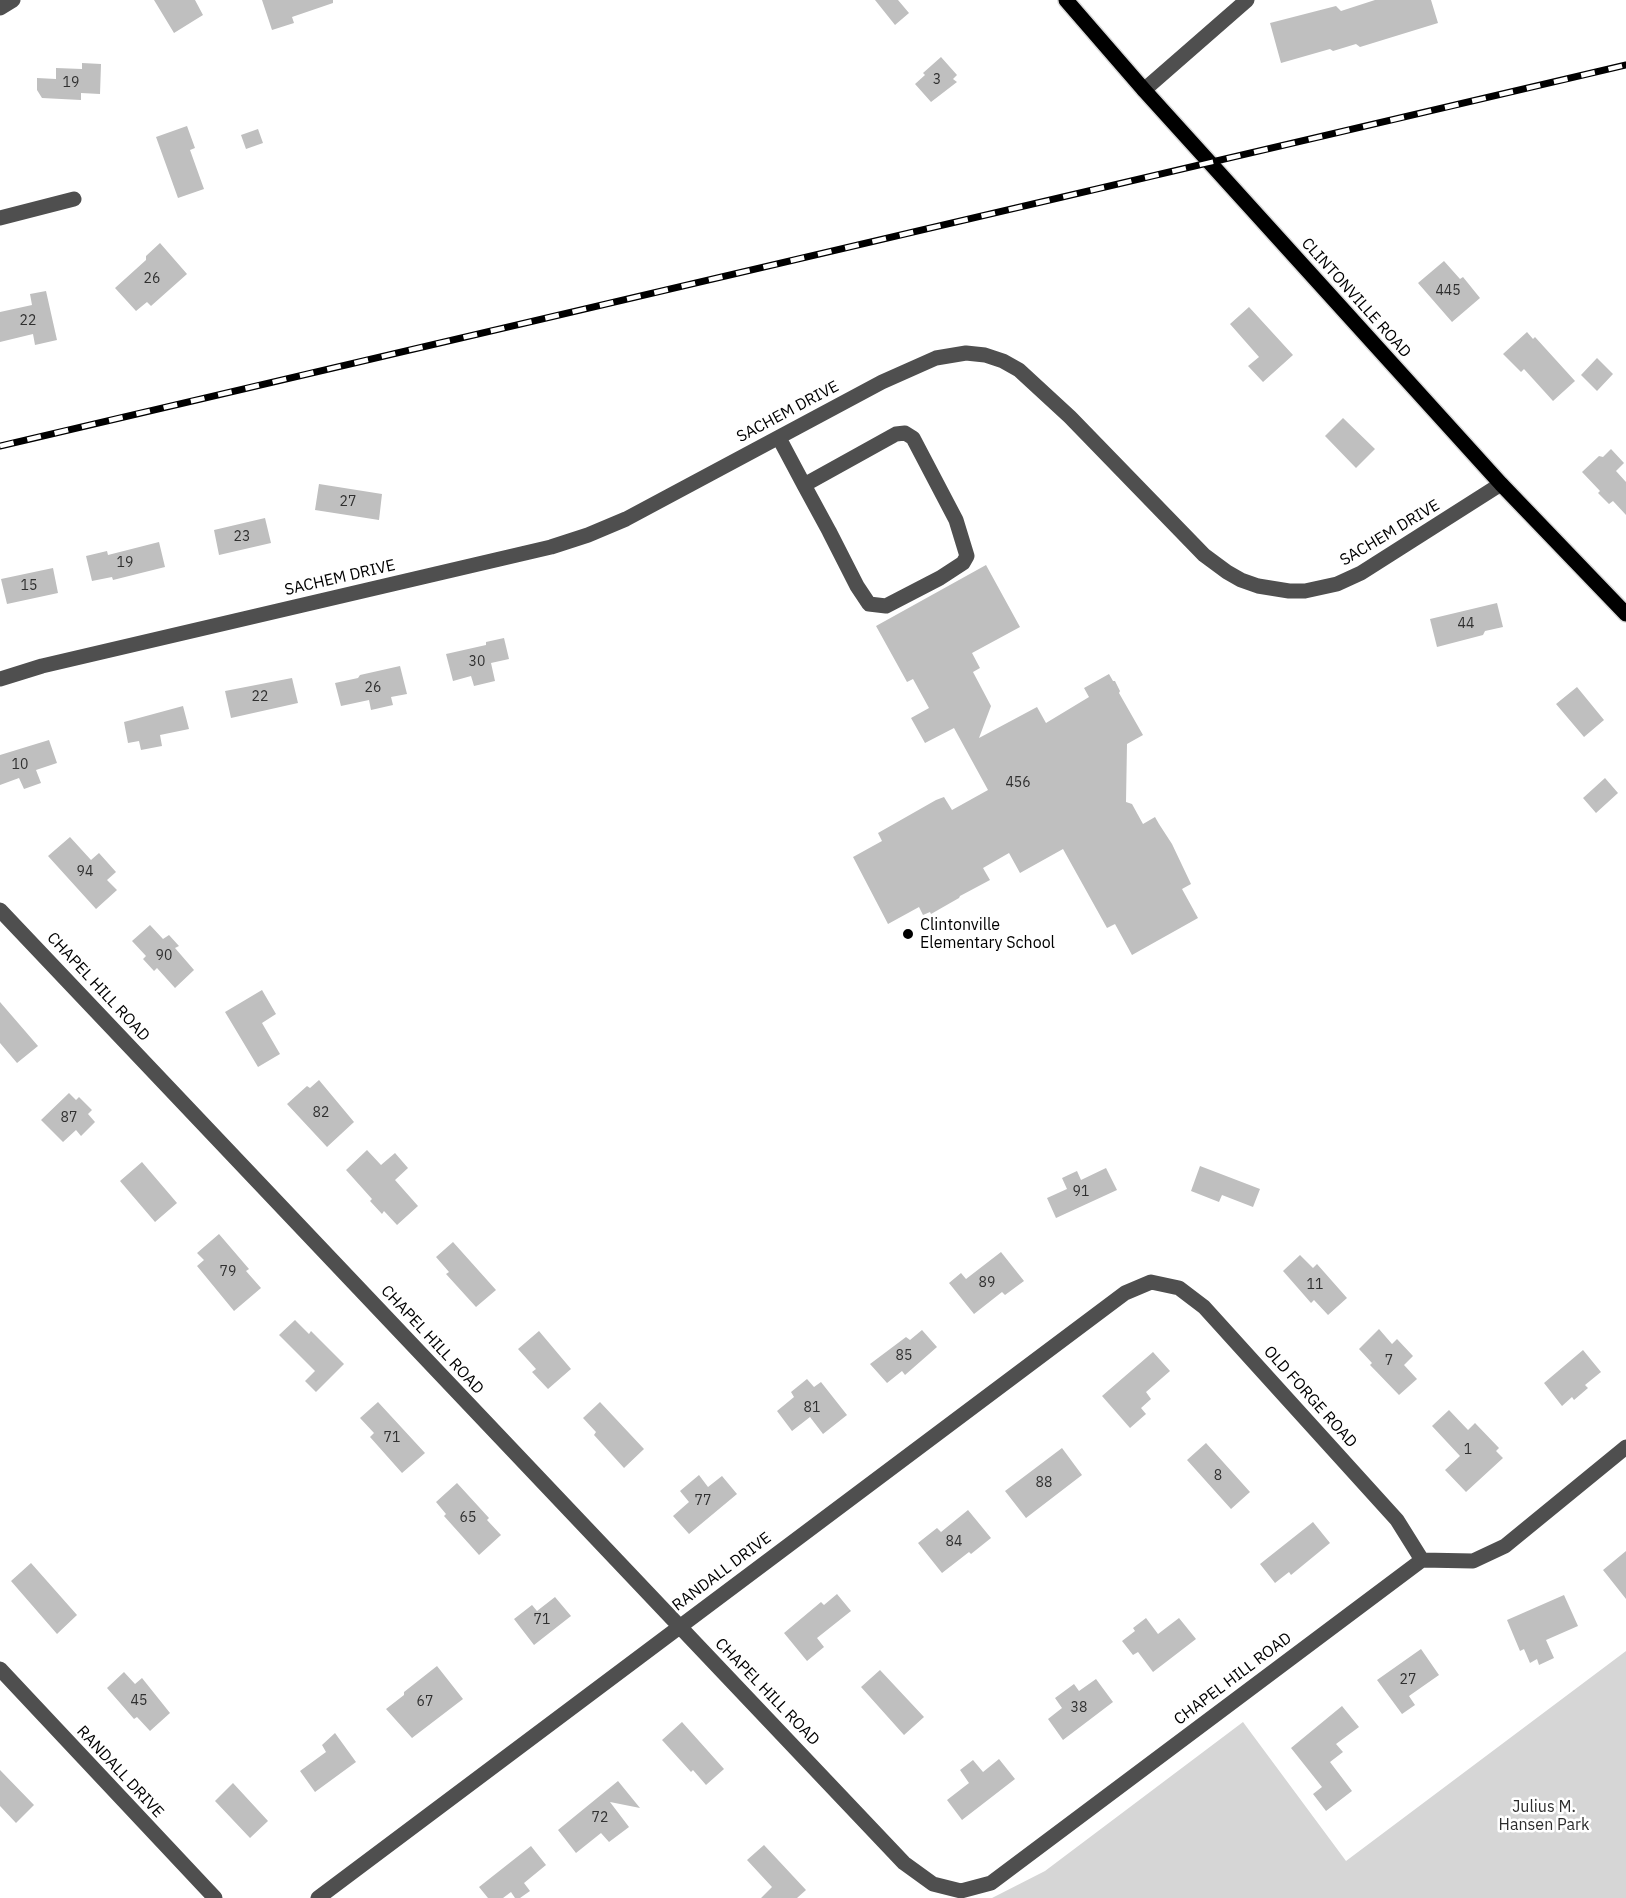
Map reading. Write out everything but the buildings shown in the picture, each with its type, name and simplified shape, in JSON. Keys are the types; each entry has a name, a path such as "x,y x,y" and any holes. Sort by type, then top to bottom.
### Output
{"main road":[{"name":"CLINTONVILLE ROAD","path":"1065,0 1501,484 1625,610"}],"street":[{"path":"0,8 13,0"},
{"path":"1144,90 1247,0"},
{"path":"0,219 74,199"},
{"name":"SACHEM DRIVE","path":"0,679 42,666 550,548 626,519 882,382 936,358 966,353 1003,361 1019,370 1037,385 1191,542 1215,564 1241,580 1289,591 1320,589 1337,584 1361,573 1501,484"},
{"path":"779,438 852,576 869,604 886,606 940,578 963,563 967,556 956,520 914,438 905,433 896,434 804,485"},
{"name":"CHAPEL HILL ROAD","path":"0,910 904,1863 933,1884 961,1892 991,1883 1422,1560"},
{"name":"RANDALL DRIVE","path":"318,1898 1125,1293 1151,1282"},
{"name":"OLD FORGE ROAD","path":"1151,1282 1179,1288 1204,1307 1397,1520 1422,1560"},
{"path":"1422,1560 1473,1562 1506,1546 1626,1447"},
{"name":"RANDALL DRIVE","path":"0,1669 214,1898"}],"green space":[{"name":"Julius M. Hansen Park","path":"1626,1651 1626,1898 992,1898 1045,1871 1243,1722 1346,1861"}],"railway":[{"path":"0,446 1626,65"}],"place":[{"name":"Clintonville Elementary School","path":"908,934"}]}
